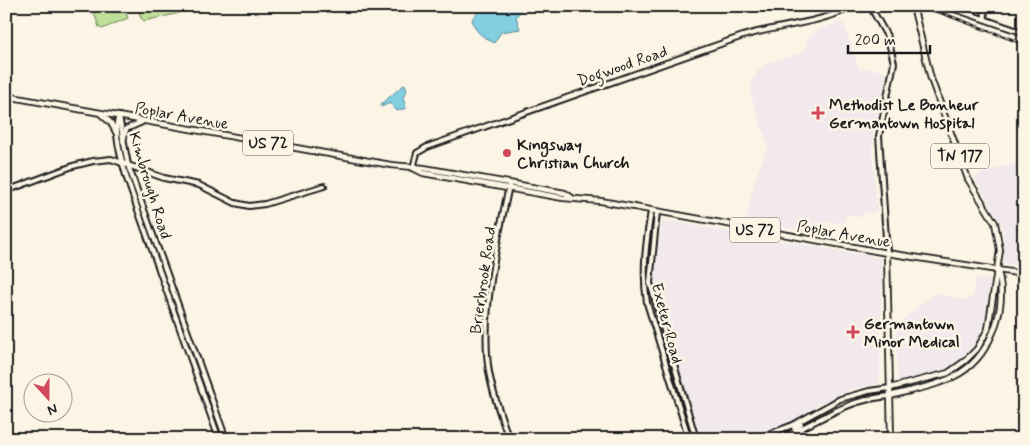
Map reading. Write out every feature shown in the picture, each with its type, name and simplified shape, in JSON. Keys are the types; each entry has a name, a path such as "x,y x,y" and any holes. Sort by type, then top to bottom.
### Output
{"main road":[{"name":"TN 177","path":"912,6 931,79 966,171 998,228 1000,240 998,271"},
{"name":"Poplar Avenue","path":"6,96 413,168 424,168 565,192 571,197"},
{"path":"100,113 111,123 117,134"},
{"path":"123,141 126,129 143,121"},
{"name":"Poplar Avenue","path":"413,168 423,173 508,189 571,197 887,253 1024,274"},
{"path":"887,253 891,439"},
{"path":"890,388 939,376 966,361 977,349 988,329 993,308 994,280 998,271"},
{"path":"890,396 953,377 981,353 996,325 1000,280 998,271"}],"street":[{"name":"Dogwood Road","path":"413,168 417,153 427,147 742,36 776,27 816,20 854,6"},
{"path":"870,6 888,38 894,63 893,76 880,125 878,146 887,253"},
{"path":"946,6 1024,33"},
{"path":"984,6 985,20"},
{"name":"Kimbrough Road","path":"119,116 117,134 122,162 219,439"},
{"name":"Kimbrough Road","path":"119,116 128,164 226,439"},
{"path":"6,191 93,161 111,160 128,164 164,178 199,185 234,203 249,206 265,204 324,186"},
{"name":"Brierbrook Road","path":"509,439 489,375 486,339 488,308 510,183"},
{"name":"Exeter Road","path":"651,211 643,267 647,303 689,439"},
{"name":"Exeter Road","path":"657,212 650,283 696,439"},
{"path":"777,439 826,405 850,396 890,388"},
{"path":"756,439 794,428 850,403 867,398 890,396"},
{"path":"763,436 778,434 782,437"}],"shaded area":[{"name":"Methodist Le Bonheur Germantown Hospital","path":"840,22 844,24 859,69 871,68 887,73 874,130 872,148 877,209 875,212 864,213 862,217 847,215 844,224 826,221 822,234 746,221 754,182 768,146 751,96 752,81 758,71 769,62 798,54 806,48 808,38 818,30"},
{"path":"1023,161 1024,267 1004,264 1004,238 1001,225 974,177"},
{"path":"662,220 882,258 880,383 851,389 819,404 794,421 743,439 701,439 655,294 654,277"},
{"path":"976,277 990,280 986,317 977,344 963,358 949,368 899,382 897,380 896,325 935,293 965,300 972,298"}],"green space":[{"path":"123,6 128,18 102,29 99,27 92,7"},
{"path":"137,6 179,6 180,13 144,21"},
{"path":"158,262 170,286 208,398"}],"water":[{"path":"480,6 524,6 516,17 520,29 501,32 494,43 480,34 473,24 472,19 479,11"},
{"path":"405,84 407,91 403,97 406,108 397,111 390,103 381,107 381,104"}],"railway":[{"path":"923,6 1024,44"}],"place":[{"name":"Methodist Le Bonheur Germantown Hospital","path":"818,113"},
{"name":"Kingsway Christian Church","path":"507,153"},
{"name":"Germantown Minor Medical","path":"853,332"}]}
